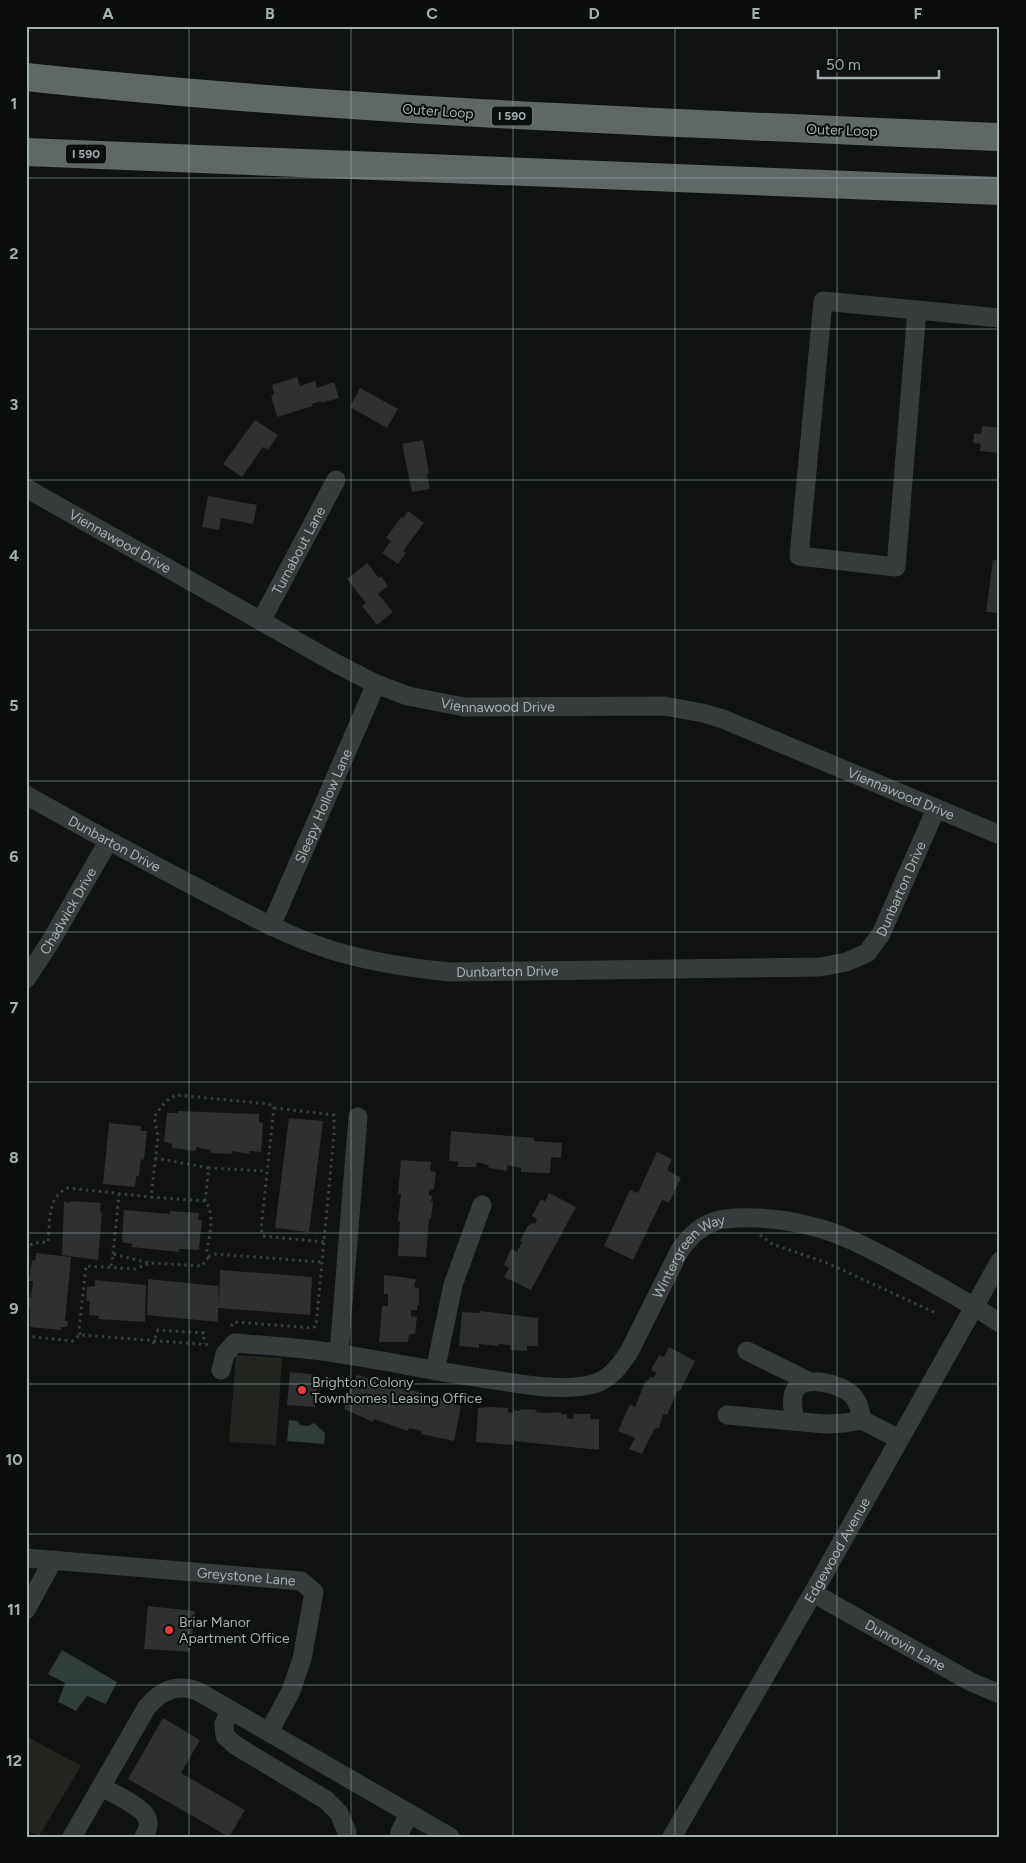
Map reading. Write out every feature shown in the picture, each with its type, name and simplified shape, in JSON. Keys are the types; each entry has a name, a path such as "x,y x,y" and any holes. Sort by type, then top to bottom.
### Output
{"highway":[{"name":"Outer Loop","path":"26,78 184,93 484,114 1000,137"},
{"name":"I 590","path":"26,152 1000,191"}],"street":[{"path":"917,310 896,567 799,556 823,302 917,310 1000,318"},
{"name":"Turnabout Lane","path":"261,621 336,480"},
{"name":"Viennawood Drive","path":"26,488 376,684 408,696 464,708 664,706 703,713 723,719 1000,836"},
{"name":"Sleepy Hollow Lane","path":"271,926 376,684"},
{"name":"Dunbarton Drive","path":"26,795 108,842 271,926 330,950 372,961 409,968 450,972 820,967 846,962 867,953 881,934 936,809"},
{"name":"Chadwick Drive","path":"26,979 49,944 108,842"},
{"path":"339,1353 358,1117"},
{"path":"435,1372 453,1285 482,1204"},
{"name":"Wintergreen Way","path":"221,1370 225,1354 236,1343 339,1353 435,1372 531,1386 591,1385 605,1379 618,1368 629,1352 680,1250 689,1237 701,1227 715,1220 730,1217 782,1220 819,1227 863,1244 974,1306 1000,1323"},
{"name":"Edgewood Avenue","path":"672,1837 813,1593 1000,1261"},
{"path":"746,1350 808,1381 842,1387 853,1395 859,1406 862,1420"},
{"path":"794,1422 793,1399 796,1390 808,1381"},
{"path":"727,1415 824,1424 862,1420 899,1439"},
{"name":"Greystone Lane","path":"26,1558 301,1580 314,1592 302,1659 292,1691 269,1732"},
{"path":"26,1610 52,1560"},
{"name":"Dunrovin Lane","path":"813,1593 971,1682 1000,1694"},
{"path":"72,1837 147,1708 160,1694 177,1687 193,1688 450,1837"},
{"path":"230,1710 224,1724 225,1736 235,1745 326,1800 339,1813 347,1832 347,1837"},
{"path":"102,1787 141,1810 147,1817 148,1824 144,1837"},
{"path":"400,1837 400,1832 409,1814"}],"path":[{"path":"151,1197 158,1136 154,1117 166,1101 176,1095 269,1104 274,1108 334,1115 316,1326 313,1328 234,1322 229,1328"},
{"path":"274,1108 261,1229 263,1236 324,1242"},
{"path":"155,1158 209,1168 266,1171"},
{"path":"204,1201 209,1168"},
{"path":"26,1250 33,1243 48,1242 52,1205 63,1190 68,1188 204,1201 209,1207 211,1215 207,1251 209,1256"},
{"path":"111,1266 119,1194"},
{"path":"758,1234 772,1244 827,1263 938,1314"},
{"path":"113,1254 150,1264 202,1266 209,1256 214,1254 322,1262"},
{"path":"80,1336 79,1329 86,1266 111,1266 135,1269 150,1264"},
{"path":"153,1342 158,1330 204,1333 204,1344"},
{"path":"26,1336 72,1341 80,1336 214,1345"}],"shaded area":[{"path":"236,1355 282,1358 276,1445 229,1442"},
{"path":"289,1420 298,1421 300,1425 308,1426 314,1423 325,1433 324,1444 287,1441"},
{"path":"62,1650 117,1682 106,1704 87,1696 76,1711 58,1702 65,1683 48,1674"},
{"path":"26,1736 81,1766 39,1836 26,1830"}],"building":[{"path":"297,377 300,386 315,381 317,388 334,382 339,398 321,403 321,401 312,404 313,406 277,417 271,396 274,394 272,385"},
{"path":"360,388 398,409 387,428 350,407"},
{"path":"255,420 278,435 268,450 263,447 242,477 223,464"},
{"path":"982,426 1000,428 1000,453 980,451 981,444 973,443 974,433 981,434"},
{"path":"423,440 430,489 412,492 402,444"},
{"path":"208,496 257,505 253,524 221,518 219,530 202,527"},
{"path":"408,511 424,523 403,551 406,553 398,564 382,553 391,541 386,538"},
{"path":"993,560 1000,561 1000,613 986,612"},
{"path":"367,563 379,578 381,576 388,586 378,594 393,612 377,625 362,606 366,603 347,579"},
{"path":"178,1111 259,1114 259,1122 263,1123 261,1152 250,1151 249,1154 232,1151 232,1154 211,1153 210,1150 196,1147 196,1151 172,1148 172,1144 164,1142 167,1113 178,1113"},
{"path":"289,1118 323,1121 309,1232 275,1228"},
{"path":"109,1123 141,1126 141,1131 147,1131 144,1160 141,1159 139,1176 136,1176 135,1187 103,1184"},
{"path":"451,1131 534,1138 534,1141 562,1143 561,1158 551,1157 550,1173 521,1172 521,1168 507,1165 507,1171 489,1168 488,1165 477,1162 476,1167 457,1167 459,1162 449,1161"},
{"path":"657,1152 672,1159 667,1170 681,1178 669,1203 662,1200 633,1260 604,1246 630,1190 638,1193"},
{"path":"401,1160 431,1162 430,1171 436,1172 434,1189 429,1190 429,1195 432,1196 431,1202 433,1201 431,1219 429,1219 426,1257 398,1256 400,1221 398,1221 401,1194 398,1194"},
{"path":"549,1193 576,1207 531,1290 504,1277 509,1268 504,1265 511,1249 517,1252 528,1225 531,1223 535,1224 537,1219 532,1216 541,1199 545,1202"},
{"path":"71,1201 101,1203 100,1212 102,1213 98,1260 62,1255 64,1202 70,1203"},
{"path":"124,1210 170,1214 170,1211 199,1213 198,1220 202,1220 199,1250 179,1249 179,1252 132,1247 132,1244 122,1242"},
{"path":"36,1253 71,1257 65,1321 68,1321 67,1327 61,1327 61,1330 30,1327 28,1297 31,1297 33,1281 29,1281 32,1260 35,1261"},
{"path":"220,1270 312,1277 310,1315 218,1308 218,1322 147,1315 148,1279 218,1286 219,1304"},
{"path":"384,1275 416,1279 414,1287 419,1288 419,1305 417,1305 417,1310 411,1310 411,1316 417,1317 415,1334 409,1334 408,1342 379,1342 382,1306 388,1306 388,1294 384,1294"},
{"path":"95,1280 146,1285 145,1322 99,1319 99,1316 89,1315 90,1301 86,1301 87,1287 95,1286"},
{"path":"480,1311 538,1318 538,1346 527,1346 527,1351 510,1350 511,1345 499,1344 498,1346 479,1344 479,1348 459,1346 462,1312 479,1313"},
{"path":"669,1347 695,1361 680,1391 678,1390 667,1415 663,1414 659,1428 655,1428 642,1454 629,1449 635,1438 618,1431 630,1404 635,1407 646,1380 648,1381 650,1377 653,1378 657,1373 651,1370 659,1355 664,1357"},
{"name":"Brighton Colony Townhomes Leasing Office","path":"290,1372 318,1375 315,1407 287,1405"},
{"path":"357,1375 452,1401 452,1403 461,1406 454,1441 421,1434 422,1431 409,1428 408,1431 374,1419 373,1422 344,1409 352,1380 354,1381"},
{"path":"478,1408 509,1408 507,1412 513,1413 513,1410 521,1411 520,1409 537,1410 535,1412 545,1413 561,1412 561,1414 567,1414 567,1418 573,1419 574,1414 591,1414 590,1419 599,1419 599,1450 514,1441 514,1445 476,1442"},
{"name":"Briar Manor Apartment Office","path":"148,1606 195,1611 190,1652 144,1649"},
{"path":"163,1718 200,1740 181,1773 245,1810 229,1837 128,1779"}],"place":[{"name":"Brighton Colony Townhomes Leasing Office","path":"302,1390"},
{"name":"Briar Manor Apartment Office","path":"169,1630"}]}
